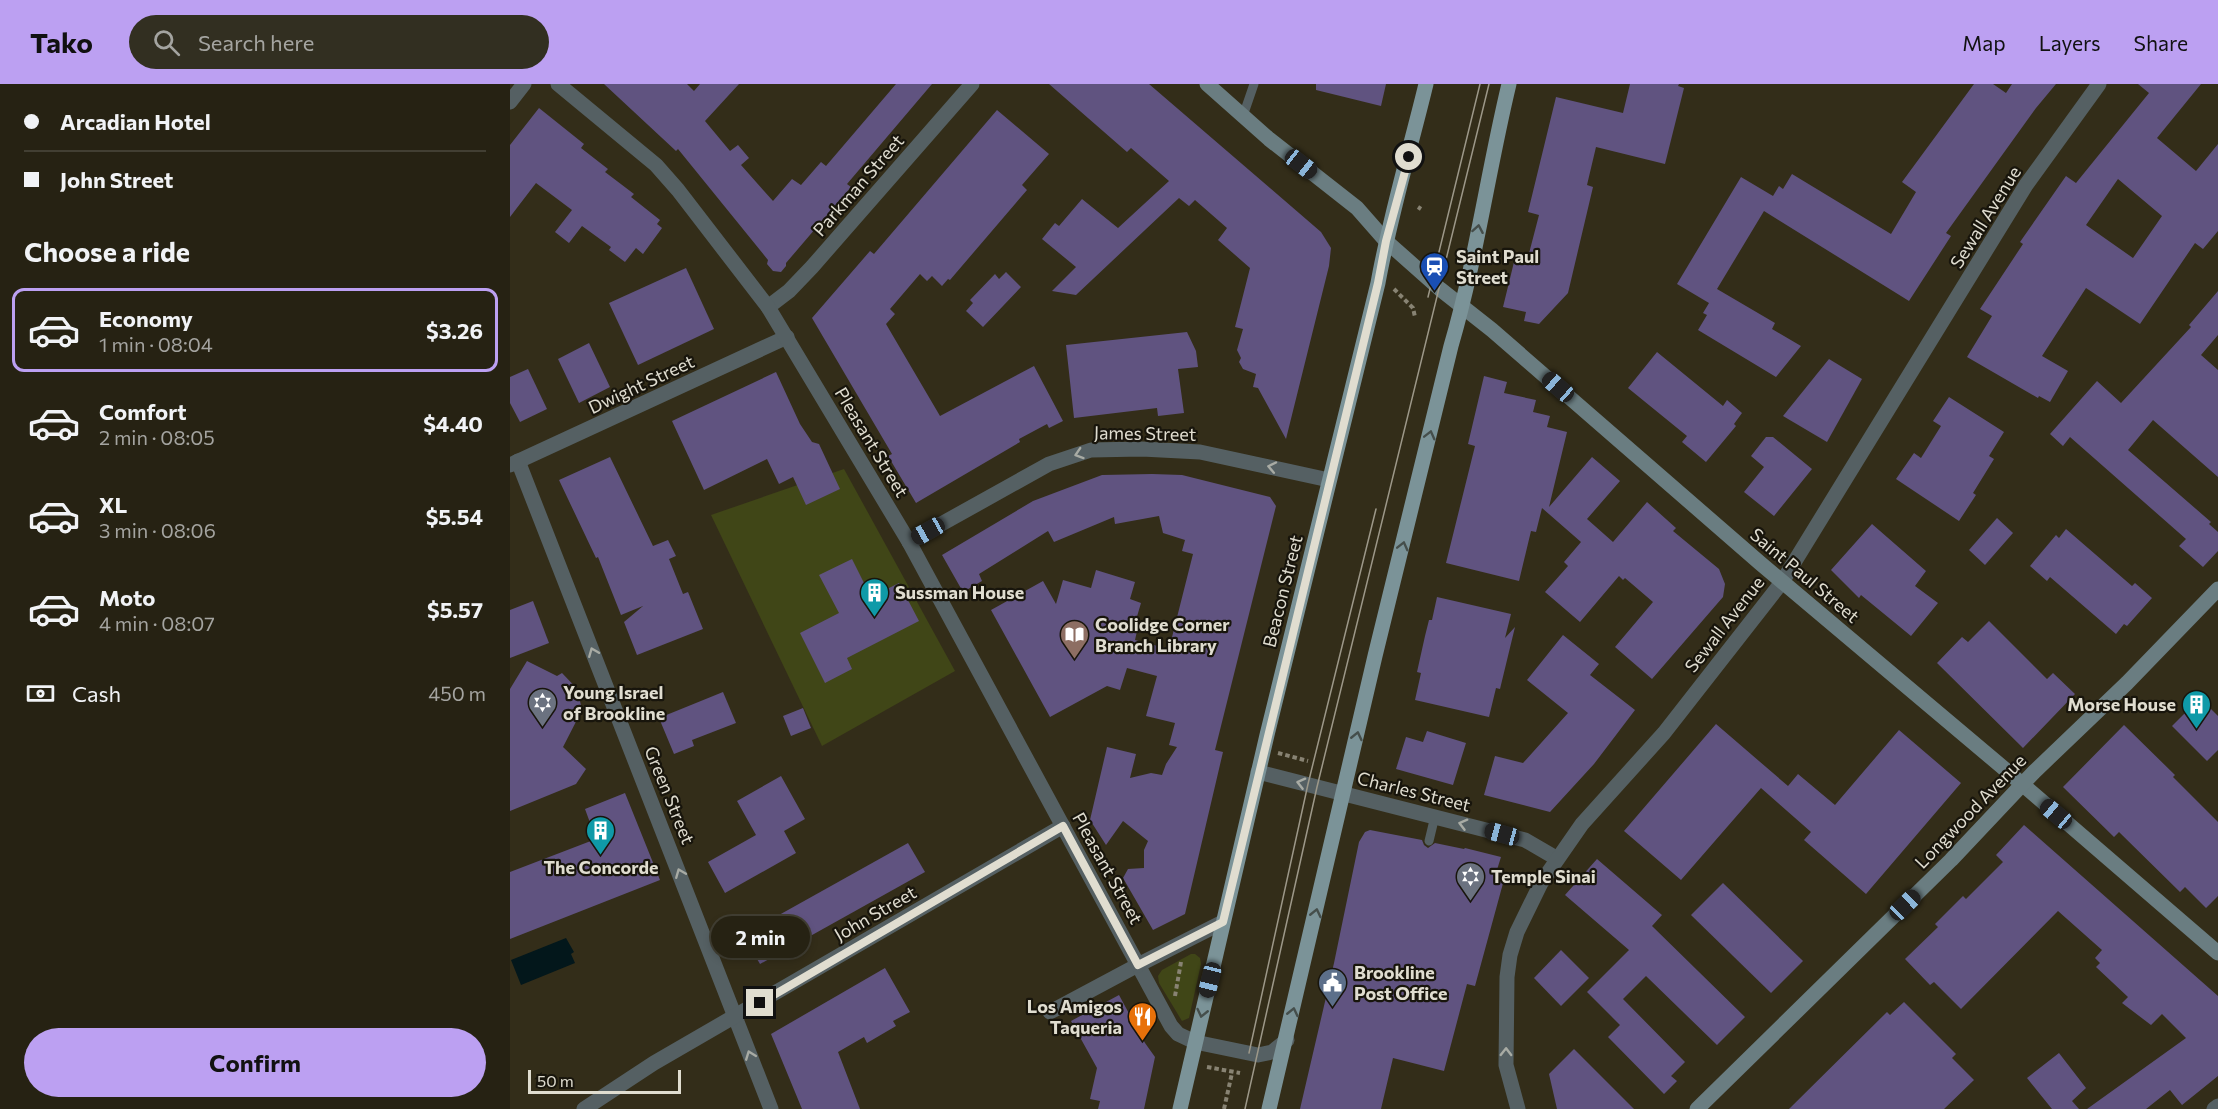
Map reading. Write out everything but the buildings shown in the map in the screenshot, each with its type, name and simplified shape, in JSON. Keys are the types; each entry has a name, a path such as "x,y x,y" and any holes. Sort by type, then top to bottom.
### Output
{"main road":[{"name":"Saint Paul Street","path":"1207,84 1357,208 1386,241 1462,307 1492,330 1782,582 2218,953"},
{"name":"Beacon Street","path":"1180,1109 1258,772 1426,84"},
{"path":"1269,1109 1287,1040 1375,656 1462,307 1491,160 1509,84"},
{"name":"Longwood Avenue","path":"1697,1109 1951,860 2022,784 2127,683 2218,590"}],"street":[{"path":"510,102 524,84"},
{"name":"Pleasant Street","path":"558,84 656,165 768,307 909,542 1171,1026 1178,1034 1195,1042 1258,1055 1272,1052 1287,1040"},
{"name":"Parkman Street","path":"768,307 789,291 806,273 972,84"},
{"name":"Sewall Avenue","path":"1518,1109 1506,1065 1507,976 1510,955 1527,908 1556,858 1582,824 1664,733 1782,582 2026,185 2099,84"},
{"name":"Dwight Street","path":"514,463 787,337"},
{"name":"James Street","path":"909,542 1049,464 1091,450 1142,449 1200,452 1329,480"},
{"name":"Green Street","path":"514,463 771,1109"},
{"name":"Charles Street","path":"1258,772 1525,840 1556,858"},
{"name":"John Street","path":"584,1109 654,1063 735,1015 760,1003 1063,826"},
{"path":"1050,1012 1223,922"},
{"path":"2214,1109 2218,1106"}],"lane":[{"path":"1243,116 1254,84"},
{"path":"1429,841 1435,816"}],"path":[{"path":"1387,288 1391,286 1413,309 1415,317"},
{"path":"1280,746 1278,753 1292,759 1308,761"},
{"path":"1174,998 1182,955"},
{"path":"1201,1067 1240,1073"},
{"path":"1224,1109 1232,1073"}],"green space":[{"path":"844,469 955,671 822,746 711,515"},
{"path":"1195,954 1200,958 1201,964 1189,1018 1182,1021 1159,983 1158,976 1162,970"}],"shaded area":[{"path":"566,938 574,952 571,954 575,963 521,985 511,960"}],"tram line":[{"path":"1428,297 1480,84"},
{"path":"1245,1109 1317,787 1489,84"},
{"path":"1249,1053 1308,784 1376,509"}],"place":[{"name":"Saint Paul Street","path":"1435,292"},
{"name":"Sussman House","path":"874,618"},
{"name":"Coolidge Corner Branch Library","path":"1074,660"},
{"name":"Young Israel of Brookline","path":"542,728"},
{"name":"Morse House","path":"2197,730"},
{"name":"The Concorde","path":"601,856"},
{"name":"Temple Sinai","path":"1470,902"},
{"name":"Brookline Post Office","path":"1333,1008"},
{"name":"Los Amigos Taqueria","path":"1143,1042"}],"route":[{"path":"760,1003 1063,826 1138,965 1223,922 1378,283 1386,241 1409,157"}]}
